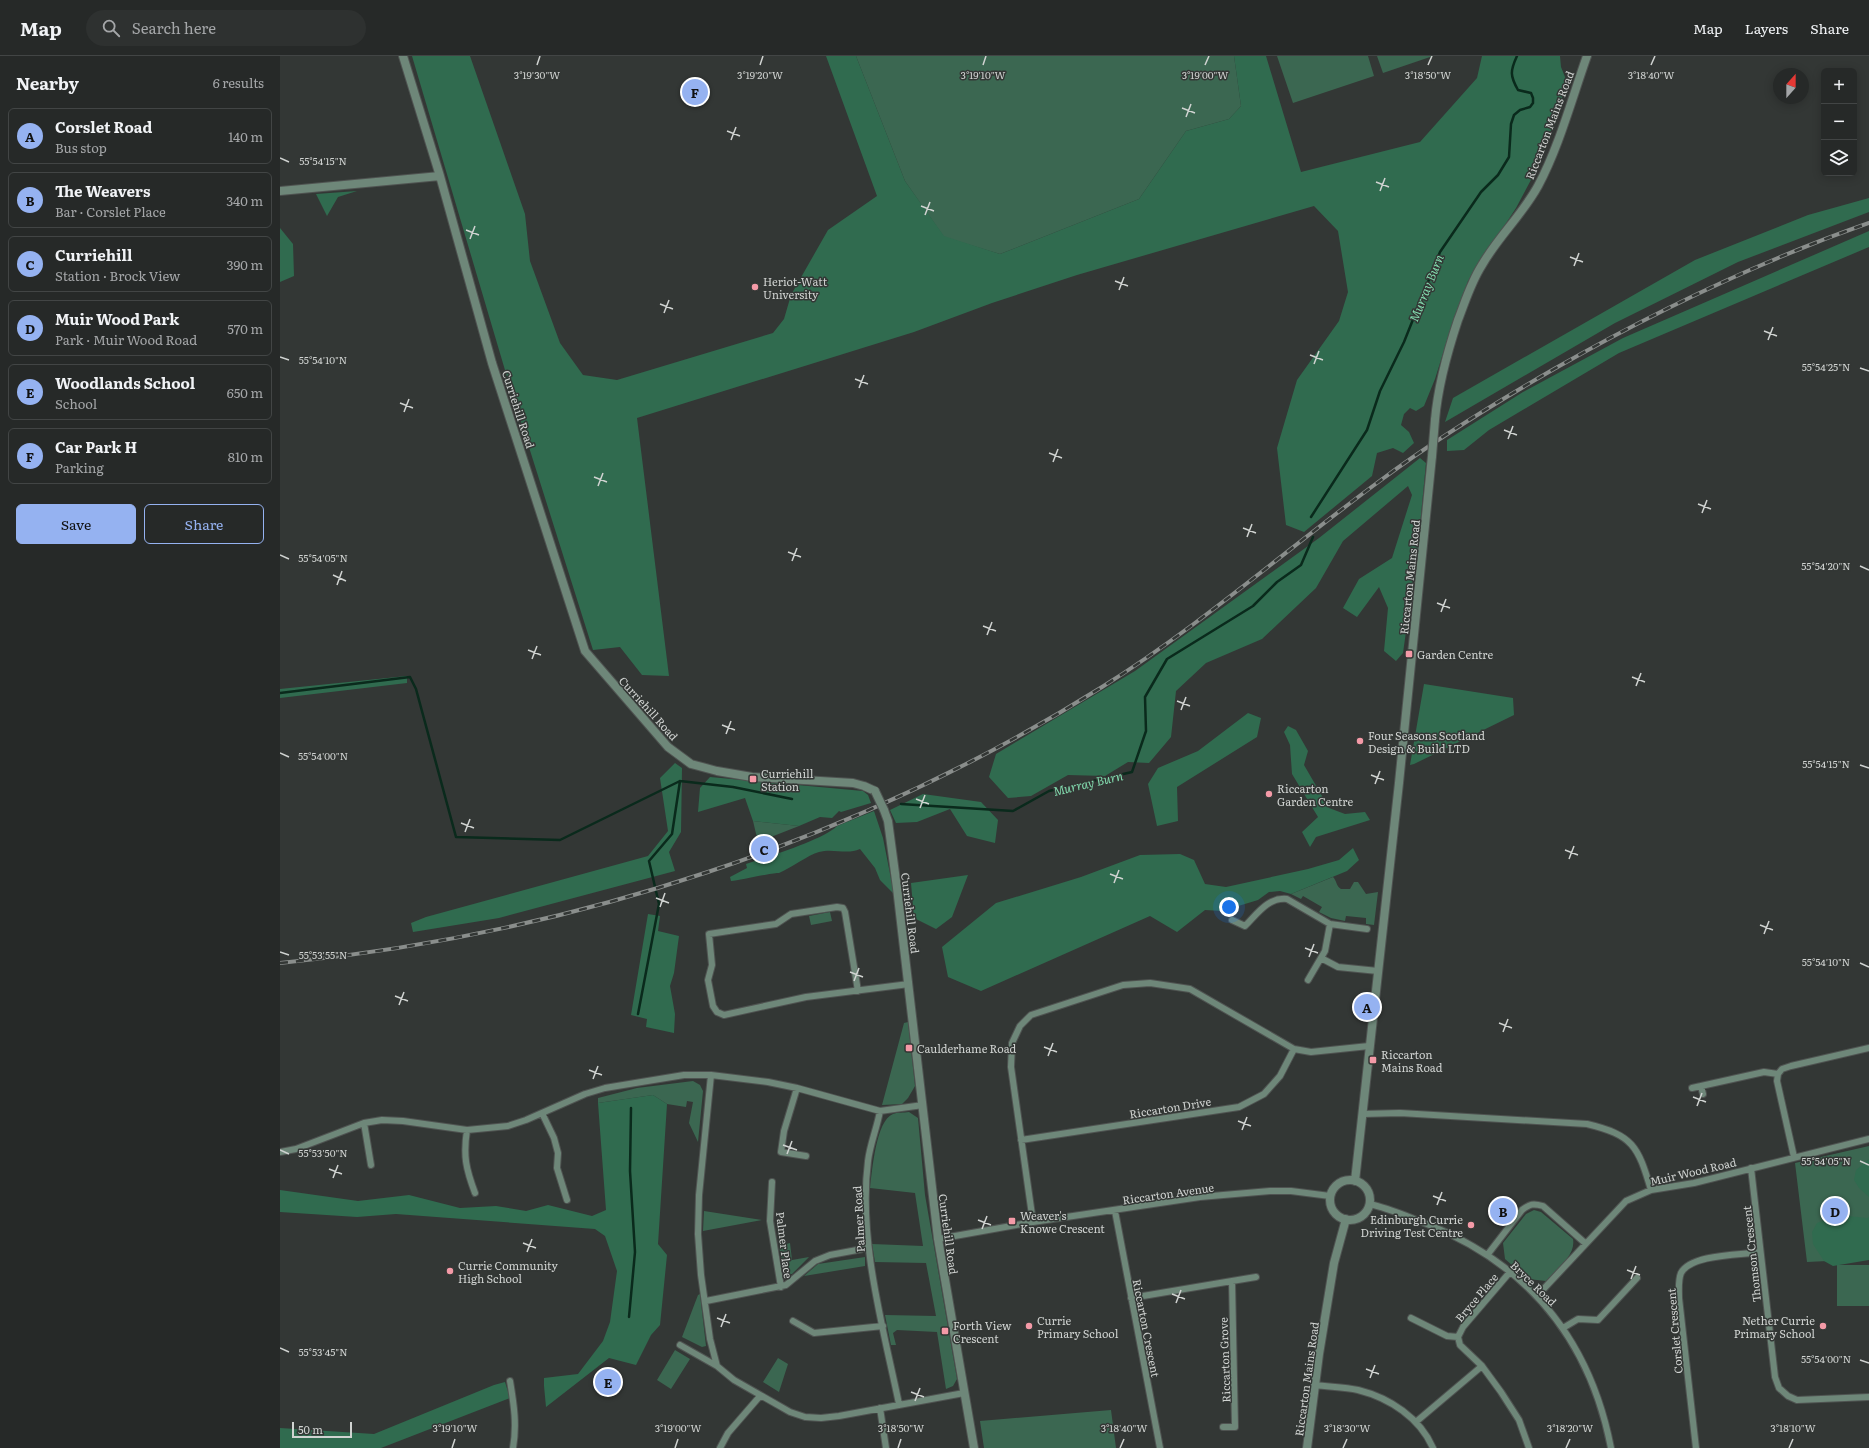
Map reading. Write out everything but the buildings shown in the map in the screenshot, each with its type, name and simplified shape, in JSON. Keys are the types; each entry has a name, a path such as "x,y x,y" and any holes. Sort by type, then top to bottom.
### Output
{"street":[{"name":"Curriehill Road","path":"403,56 440,176 492,363 585,651 668,747 691,764 716,771 752,777 853,783 875,791 884,810 889,828 909,984 938,1239 974,1448"},
{"name":"Riccarton Mains Road","path":"1355,1181 1432,456 1436,401 1443,366 1465,301 1481,265 1493,247 1519,215 1538,186 1549,162 1586,56"},
{"path":"280,191 440,176"},
{"path":"1232,920 1244,926 1269,902 1281,898 1287,899 1330,924 1367,929"},
{"path":"858,991 845,912 843,908 837,907 791,914 776,924 710,934 712,965 708,980 713,1006 718,1012 724,1015 806,997 858,991 909,984"},
{"path":"1308,980 1327,946 1330,924"},
{"path":"1321,958 1338,967 1378,971"},
{"path":"1034,1222 1011,1067 1012,1043 1020,1026 1031,1015 1123,985 1150,982 1190,989 1294,1049 1310,1052 1369,1046"},
{"path":"1794,1157 1778,1081 1778,1074 1782,1069 1791,1066 1869,1048"},
{"name":"Riccarton Drive","path":"1021,1140 1240,1107 1264,1094 1280,1076 1294,1049"},
{"path":"1692,1088 1764,1072 1778,1074"},
{"path":"280,1152 296,1150 364,1124 382,1120 403,1121 467,1130 508,1126 585,1094 605,1088 684,1075 711,1075 754,1079 797,1088 880,1111 923,1105"},
{"path":"711,1075 698,1207 700,1268 706,1301 710,1339 717,1366"},
{"path":"1701,1086 1703,1094"},
{"path":"797,1088 784,1131 781,1152 806,1156"},
{"name":"Palmer Road","path":"880,1111 868,1160 865,1202 868,1248 899,1404"},
{"path":"542,1113 554,1138 558,1153 557,1168 567,1200"},
{"path":"1362,1114 1400,1113 1587,1124 1610,1130 1630,1141 1643,1162 1651,1190"},
{"path":"364,1124 371,1165"},
{"path":"467,1130 464,1148 465,1167 475,1193"},
{"name":"Muir Wood Road","path":"1537,1296 1585,1243 1626,1201 1651,1190 1694,1182 1869,1140"},
{"name":"Thomson Crescent","path":"1751,1168 1775,1377 1779,1388 1788,1396 1797,1400 1869,1396"},
{"path":"1355,1181 1368,1192 1369,1204 1367,1210 1358,1218 1346,1219 1335,1213 1332,1208 1330,1196 1338,1185 1343,1182 1355,1181"},
{"name":"Palmer Place","path":"772,1182 770,1221 780,1287"},
{"name":"Riccarton Avenue","path":"938,1239 1034,1222 1200,1197 1270,1191 1291,1191 1330,1196"},
{"name":"Bryce Road","path":"1369,1204 1393,1211 1451,1234 1488,1254 1537,1296 1563,1328 1577,1350 1599,1400 1611,1448"},
{"path":"1488,1254 1522,1210 1529,1204 1543,1206 1585,1243"},
{"name":"Riccarton Crescent","path":"1115,1211 1160,1448"},
{"name":"Riccarton Mains Road","path":"1307,1448 1315,1385 1334,1264 1346,1219"},
{"name":"Palmer Place","path":"706,1301 786,1286 815,1261 830,1255 868,1248"},
{"name":"Corslet Crescent","path":"1696,1448 1679,1298 1681,1273 1687,1266 1699,1260 1760,1252"},
{"name":"Bryce Place","path":"1458,1337 1463,1327 1510,1272"},
{"path":"1131,1298 1256,1277"},
{"path":"1563,1328 1578,1319 1598,1320 1637,1278"},
{"name":"Riccarton Grove","path":"1223,1427 1236,1427 1232,1281"},
{"path":"1411,1318 1446,1336 1458,1337 1460,1345 1482,1366 1501,1392 1518,1420 1528,1448"},
{"path":"793,1321 814,1334 883,1326"},
{"path":"680,1345 717,1366 734,1380 760,1396 790,1412 805,1417 821,1418 964,1392"},
{"path":"1416,1421 1482,1366"},
{"path":"510,1381 516,1417 516,1431 513,1448"},
{"path":"1315,1385 1358,1390 1377,1397 1398,1408 1416,1421 1433,1448"},
{"path":"720,1448 728,1433 760,1396"},
{"path":"880,1408 886,1448"}],"green space":[{"path":"412,56 470,56 525,214 530,261 560,343 583,375 617,380 773,333 784,319 791,295 828,230 877,196 826,56 856,56 905,181 944,236 1000,254 1139,199 1186,131 1229,119 1241,106 1234,56 1266,56 1301,172 1420,142 1477,78 1482,56 1560,56 1561,67 1567,82 1542,159 1516,208 1468,281 1435,379 1424,406 1416,411 1410,408 1404,414 1401,425 1409,432 1414,443 1403,453 1393,448 1377,453 1372,476 1304,532 1286,525 1277,448 1297,380 1339,321 1348,292 1338,231 1314,206 1077,275 992,303 914,332 637,418 669,676 642,675 620,647 593,650 510,387"},
{"path":"856,56 1234,56 1241,106 1229,119 1186,131 1139,199 1000,254 944,237 905,181"},
{"path":"1277,56 1368,56 1374,76 1293,103"},
{"path":"1377,56 1433,56 1383,73"},
{"path":"357,191 338,197 327,216 316,194"},
{"path":"1869,198 1869,212 1738,262 1615,323 1445,422 1453,398 1695,260 1808,215"},
{"path":"280,228 293,244 294,276 280,282"},
{"path":"1869,231 1869,247 1619,353 1489,430 1464,450 1447,451 1447,440 1523,392 1623,338"},
{"path":"1420,458 1426,463 1418,546 1403,653 1396,661 1384,651 1388,608 1379,587 1357,617 1343,608 1359,579 1392,558 1412,495 1408,486 1343,541 1316,588 1262,639 1206,663 1176,691 1171,737 1149,763 1128,762 1105,776 1068,775 1031,796 1008,798 989,777 996,754 1135,671 1319,538"},
{"path":"407,676 407,683 280,698 280,689"},
{"path":"1424,684 1513,698 1514,715 1410,765"},
{"path":"1248,713 1261,718 1257,737 1177,787 1178,821 1157,826 1148,784 1158,768 1198,751"},
{"path":"1288,726 1296,730 1308,751 1304,765 1329,808 1345,814 1365,812 1370,820 1316,837 1310,847 1302,832 1318,817 1292,774 1290,745 1284,732"},
{"path":"675,763 682,768 681,832 669,852 675,871 499,918 413,932 411,923 426,917 648,856 668,831 660,778"},
{"path":"710,777 863,791 868,795 871,803 841,812 839,811 832,818 820,817 799,826 753,821 745,798 698,812 700,788"},
{"path":"923,794 981,802 998,820 995,843 967,836 950,809 917,822 896,823 890,810"},
{"path":"874,811 883,838 894,894 880,880 875,868 860,849 855,851 819,852 779,873 731,881 730,877 747,868 746,864 808,842 820,837 837,826"},
{"path":"753,821 799,826 758,842"},
{"path":"1353,848 1359,860 1347,871 1291,894 1280,891 1269,892 1258,900 1222,911 1205,910 1177,932 1150,916 981,991 948,977 942,947 996,903 1081,877 1140,855 1180,854 1194,860 1205,884 1226,887 1308,869 1339,860"},
{"path":"968,875 952,917 936,929 914,918 911,883"},
{"path":"1333,877 1341,889 1350,889 1354,882 1358,882 1366,894 1378,892 1374,925 1366,924 1366,918 1346,916 1345,921 1331,918 1319,912 1322,907 1303,896 1301,899 1291,894"},
{"path":"830,912 832,921 811,925 809,916"},
{"path":"648,914 660,916 658,931 679,936 674,973 670,986 675,1014 674,1033 646,1027 647,1019 631,1015"},
{"path":"908,1022 915,1086 908,1098 902,1104 882,1105 904,1023"},
{"path":"693,1081 700,1085 703,1091 698,1142 689,1123 693,1102 687,1101 686,1107 667,1104 653,1095 598,1103 598,1098 637,1088"},
{"path":"653,1095 667,1104 658,1244 667,1255 660,1325 651,1335 636,1365 609,1358 546,1407 544,1378 578,1374 603,1341 610,1322 617,1271 605,1236 595,1229 396,1214 357,1217 280,1212 280,1190 358,1201 409,1195 460,1208 496,1206 526,1211 548,1205 592,1216 606,1210 598,1103"},
{"path":"909,1112 918,1118 925,1195 957,1379 953,1386 946,1389 937,1332 897,1330 893,1333 896,1345 891,1345 885,1315 936,1316 926,1263 875,1262 872,1244 923,1246 915,1193 870,1188 876,1147 887,1118 896,1113"},
{"path":"1869,1146 1869,1259 1807,1262 1795,1163"},
{"path":"1869,1159 1869,1197 1859,1188 1854,1180 1856,1170"},
{"path":"1534,1210 1541,1212 1573,1239 1572,1251 1569,1256 1546,1281 1528,1279 1505,1259 1503,1243 1526,1214"},
{"path":"704,1211 762,1220 703,1231"},
{"path":"1838,1215 1869,1217 1869,1260 1833,1266 1824,1261 1813,1244 1812,1232 1817,1223"},
{"path":"790,1243 792,1260 809,1257 792,1274 784,1275 779,1246"},
{"path":"865,1257 865,1266 804,1276 818,1264"},
{"path":"1837,1265 1869,1265 1869,1306 1837,1306"},
{"path":"700,1294 706,1346 702,1347 682,1337 698,1295"},
{"path":"675,1350 690,1359 671,1389 657,1380"},
{"path":"778,1358 788,1364 779,1392 763,1382"},
{"path":"505,1382 510,1398 381,1448 280,1448 280,1428 374,1434 494,1385"},
{"path":"1111,1410 1116,1448 984,1448 980,1421"}],"waterway":[{"name":"Murray Burn","path":"1311,517 1367,430 1380,391 1404,342 1440,252 1481,192 1498,175 1509,157 1511,124 1514,115 1520,110 1530,107 1533,103 1531,93 1518,90 1513,81 1512,70 1517,56"},
{"name":"Murray Burn","path":"901,804 1013,811 1049,791 1132,772 1146,731 1145,697 1167,659 1253,606 1277,582 1301,565 1313,537"},
{"path":"280,693 410,677 416,689 456,837 560,840 680,781 733,787 792,799"},
{"path":"638,1014 659,904 649,861 672,834 680,781"},
{"path":"629,1317 635,1252 630,1171 631,1108"}],"railway":[{"path":"280,963 388,949 496,930 602,904 707,872 810,835 910,791 1008,742 1102,687 1209,613 1346,506 1402,465 1444,436 1510,395 1630,327 1708,289 1788,254 1869,223"}],"place":[{"name":"Car Park H","path":"695,92"},
{"name":"Heriot-Watt University","path":"755,287"},
{"name":"Garden Centre","path":"1409,654"},
{"name":"Four Seasons Scotland Design & Build LTD","path":"1360,741"},
{"name":"Curriehill Station","path":"753,779"},
{"name":"Riccarton Garden Centre","path":"1269,794"},
{"name":"Curriehill","path":"764,849"},
{"name":"Corslet Road","path":"1367,1007"},
{"name":"Caulderhame Road","path":"909,1048"},
{"name":"Riccarton Mains Road","path":"1373,1060"},
{"name":"The Weavers","path":"1503,1211"},
{"name":"Muir Wood Park","path":"1835,1211"},
{"name":"Weaver's Knowe Crescent","path":"1012,1221"},
{"name":"Edinburgh Currie Driving Test Centre","path":"1471,1225"},
{"name":"Currie Community High School","path":"450,1271"},
{"name":"Currie Primary School","path":"1029,1326"},
{"name":"Nether Currie Primary School","path":"1823,1326"},
{"name":"Forth View Crescent","path":"945,1331"},
{"name":"Woodlands School","path":"608,1382"}]}
